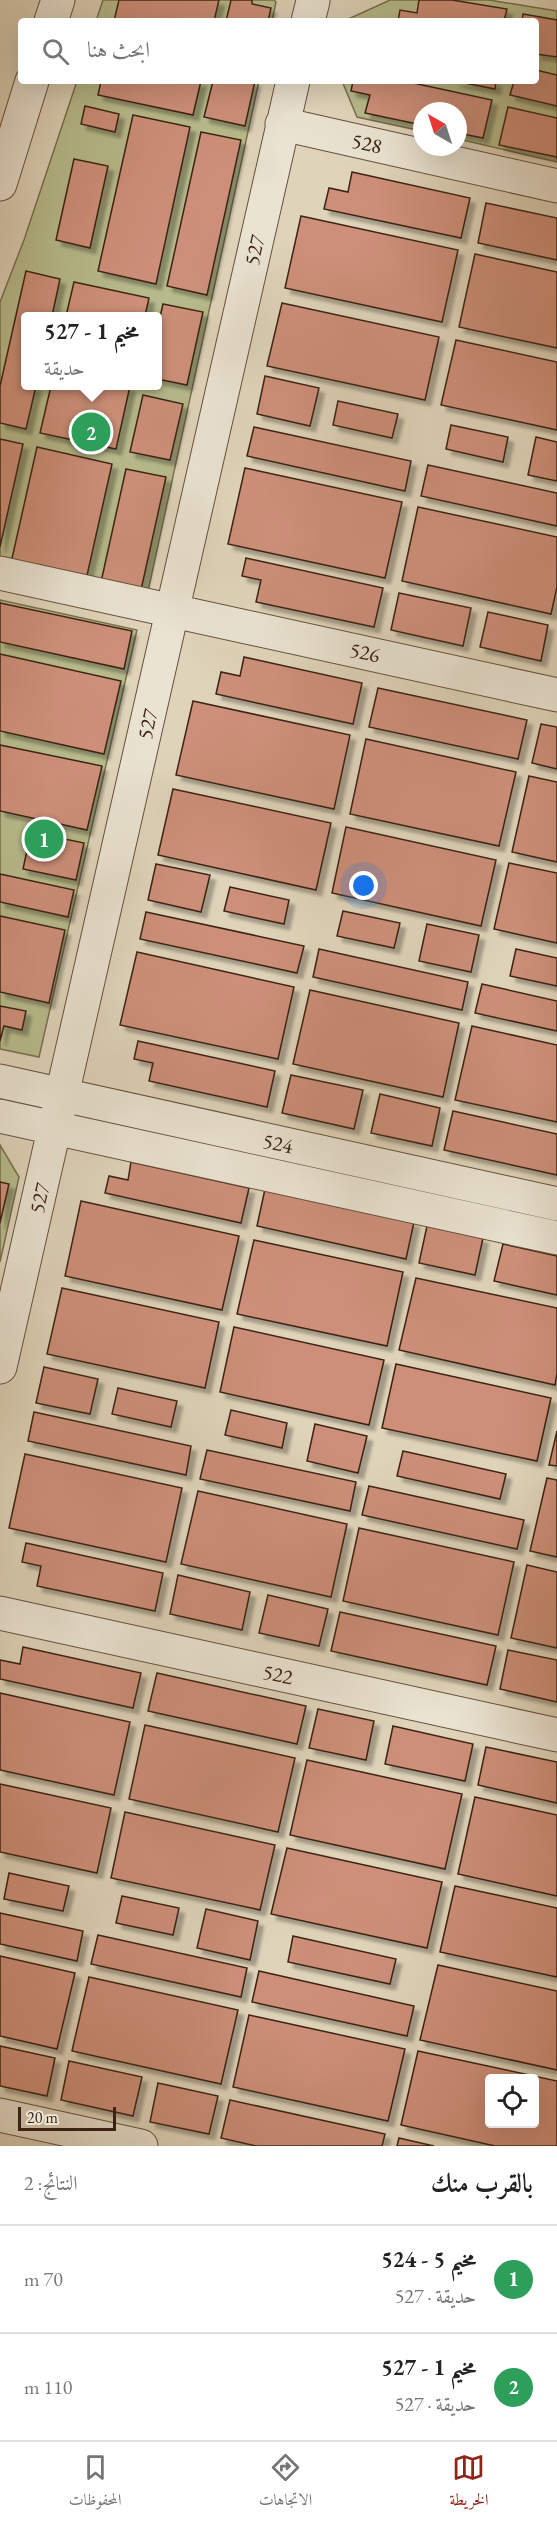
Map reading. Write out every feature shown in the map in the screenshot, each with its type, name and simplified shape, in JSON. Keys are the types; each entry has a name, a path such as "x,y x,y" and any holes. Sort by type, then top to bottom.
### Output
{"street":[{"path":"52,18 58,0"},
{"path":"0,184 31,84"},
{"name":"527","path":"0,1367 292,84"},
{"name":"528","path":"282,124 557,186"},
{"name":"526","path":"0,573 557,695"},
{"name":"524","path":"0,1081 557,1204"},
{"name":"524","path":"0,1116 557,1238"},
{"name":"522","path":"0,1613 557,1735"},
{"path":"0,2115 141,2146"}],"green space":[{"path":"103,0 274,0 276,2 273,18 97,18"},
{"path":"390,0 489,0 557,11 557,162 467,141 467,102 413,102 413,129 357,117 343,84 539,84 539,18 351,18"},
{"path":"76,84 258,84 147,596 0,563 0,302 24,240"},
{"path":"0,600 137,630 39,1057 0,1049"},
{"path":"0,1145 19,1177 0,1262"}],"building":[{"path":"119,0 219,0 215,18 115,18"},
{"path":"231,0 252,0 252,4 271,8 269,18 227,18"},
{"path":"419,0 452,0 507,9 505,18 399,18 400,10 417,13"},
{"path":"523,14 557,20 557,57 539,54 539,18 522,18"},
{"path":"539,71 557,75 557,106 510,95 513,84 539,84"},
{"path":"100,84 200,84 193,115 98,95"},
{"path":"212,84 254,84 245,126 204,117"},
{"path":"352,84 418,84 492,100 483,138 467,135 467,102 413,102 413,123 365,113 370,95 351,91"},
{"path":"469,84 496,84 495,89"},
{"path":"85,106 119,114 115,132 81,124"},
{"path":"508,107 557,118 557,157 499,145"},
{"path":"133,115 190,127 156,284 98,271"},
{"path":"201,132 241,140 207,295 167,286"},
{"path":"74,159 108,166 90,248 56,240"},
{"path":"352,172 470,198 461,238 324,209 329,188 348,192"},
{"path":"486,203 557,218 557,260 478,243"},
{"path":"301,216 458,250 442,322 285,288"},
{"path":"475,254 557,272 557,348 459,327"},
{"path":"26,271 60,279 53,312 21,312 21,390 35,390 26,429 0,423 0,386"},
{"path":"74,282 149,298 146,312 67,312"},
{"path":"282,303 439,337 425,400 267,366"},
{"path":"163,304 203,312 187,385 162,380"},
{"path":"456,340 557,362 557,430 441,405"},
{"path":"265,376 319,388 310,426 257,414"},
{"path":"50,390 129,390 116,449 40,433"},
{"path":"143,395 183,404 170,460 130,452"},
{"path":"338,401 398,414 392,438 333,425"},
{"path":"451,425 508,437 503,462 446,449"},
{"path":"254,427 411,461 405,491 247,456"},
{"path":"536,437 557,442 557,481 528,475"},
{"path":"0,439 23,444 0,547"},
{"path":"37,447 112,464 86,580 11,563"},
{"path":"428,465 557,493 557,526 421,496"},
{"path":"245,468 402,502 385,578 228,544"},
{"path":"126,469 166,477 141,590 101,582"},
{"path":"418,507 557,537 557,587 551,614 402,581"},
{"path":"246,558 383,588 374,627 256,602 261,580 242,576"},
{"path":"399,593 471,608 463,646 391,630"},
{"path":"0,603 132,631 124,669 0,642"},
{"path":"488,612 548,625 541,661 480,647"},
{"path":"0,654 121,681 104,754 0,731"},
{"path":"244,657 362,683 353,724 216,694 221,672 240,676"},
{"path":"378,688 527,720 518,759 369,727"},
{"path":"193,701 350,735 334,809 176,775"},
{"path":"541,724 557,727 557,769 532,763"},
{"path":"366,739 516,772 499,846 350,814"},
{"path":"0,745 102,766 87,830 0,811"},
{"path":"529,776 557,782 557,862 512,852"},
{"path":"173,789 331,823 316,890 158,855"},
{"path":"346,827 496,860 481,926 332,893"},
{"path":"31,832 84,843 76,880 23,869"},
{"path":"509,863 557,873 557,943 494,929"},
{"path":"156,864 210,875 201,912 148,900"},
{"path":"0,874 74,890 68,917 0,902"},
{"path":"230,887 289,900 284,924 224,911"},
{"path":"343,911 400,923 394,948 337,936"},
{"path":"146,912 304,946 297,973 140,939"},
{"path":"0,916 65,930 49,1003 0,992"},
{"path":"427,924 479,935 471,972 419,961"},
{"path":"319,949 468,982 462,1010 313,977"},
{"path":"516,949 557,958 557,986 510,976"},
{"path":"137,952 294,987 278,1059 120,1025"},
{"path":"482,984 557,1001 557,1031 475,1013"},
{"path":"310,990 459,1023 443,1097 293,1064"},
{"path":"0,1006 26,1011 22,1030 4,1026 0,1041"},
{"path":"472,1026 557,1045 557,1122 455,1100"},
{"path":"138,1041 275,1071 267,1107 149,1081 153,1063 134,1059"},
{"path":"291,1075 363,1090 354,1129 282,1113"},
{"path":"380,1094 440,1108 432,1146 371,1133"},
{"path":"453,1111 557,1134 557,1175 444,1150"},
{"path":"131,1162 249,1188 241,1223 105,1193 109,1176 128,1180"},
{"path":"0,1182 9,1184 0,1223"},
{"path":"265,1189 414,1222 406,1259 257,1226"},
{"path":"81,1201 239,1236 222,1310 65,1276"},
{"path":"427,1226 483,1238 475,1275 419,1263"},
{"path":"254,1240 403,1272 387,1346 237,1314"},
{"path":"503,1244 557,1256 557,1295 494,1281"},
{"path":"416,1278 557,1308 555,1385 399,1350"},
{"path":"62,1288 219,1322 205,1388 47,1354"},
{"path":"234,1327 384,1360 369,1425 220,1392"},
{"path":"396,1364 551,1398 537,1461 382,1428"},
{"path":"44,1367 98,1379 90,1414 36,1403"},
{"path":"118,1388 177,1401 171,1427 112,1414"},
{"path":"231,1410 287,1423 282,1448 225,1435"},
{"path":"34,1412 191,1446 186,1475 28,1441"},
{"path":"315,1424 367,1436 358,1473 307,1461"},
{"path":"557,1431 557,1466 549,1465"},
{"path":"207,1450 356,1482 350,1511 200,1479"},
{"path":"403,1451 506,1474 500,1499 397,1476"},
{"path":"25,1454 182,1488 166,1562 9,1528"},
{"path":"547,1478 557,1480 557,1557 530,1551"},
{"path":"369,1486 524,1520 517,1549 362,1515"},
{"path":"198,1491 347,1524 331,1597 181,1564"},
{"path":"359,1528 514,1562 498,1635 343,1601"},
{"path":"26,1543 163,1573 155,1611 37,1586 41,1566 22,1562"},
{"path":"527,1565 557,1572 557,1648 511,1638"},
{"path":"178,1575 250,1592 242,1630 170,1614"},
{"path":"268,1595 328,1609 319,1646 259,1633"},
{"path":"340,1612 496,1646 487,1685 331,1651"},
{"path":"23,1647 141,1673 133,1708 0,1679 0,1660 20,1664"},
{"path":"508,1650 557,1660 557,1702 500,1689"},
{"path":"157,1673 306,1706 297,1744 148,1711"},
{"path":"0,1693 130,1722 114,1795 0,1770"},
{"path":"318,1709 374,1721 366,1760 309,1748"},
{"path":"145,1725 295,1758 278,1832 129,1799"},
{"path":"393,1726 473,1744 465,1781 385,1764"},
{"path":"486,1747 557,1762 557,1803 478,1785"},
{"path":"307,1760 462,1794 445,1869 290,1835"},
{"path":"0,1784 111,1808 97,1873 0,1852"},
{"path":"475,1797 557,1815 557,1896 458,1874"},
{"path":"125,1812 275,1845 260,1910 111,1878"},
{"path":"287,1848 442,1882 427,1948 271,1914"},
{"path":"9,1873 69,1886 63,1911 4,1899"},
{"path":"455,1886 557,1908 557,1977 440,1952"},
{"path":"122,1896 179,1908 173,1935 116,1923"},
{"path":"206,1909 258,1921 250,1960 197,1948"},
{"path":"0,1913 83,1931 77,1961 0,1944"},
{"path":"98,1935 247,1968 241,1997 91,1964"},
{"path":"293,1936 396,1959 390,1984 288,1962"},
{"path":"0,1956 75,1973 57,2049 0,2036"},
{"path":"438,1965 557,1991 557,2070 420,2040"},
{"path":"259,1971 414,2006 407,2036 252,2002"},
{"path":"89,1977 238,2010 221,2084 72,2051"},
{"path":"249,2015 405,2049 388,2121 233,2087"},
{"path":"0,2046 55,2058 47,2096 0,2086"},
{"path":"418,2051 525,2074 485,2074 485,2128 539,2128 539,2077 557,2081 557,2146 495,2146 401,2125"},
{"path":"69,2061 142,2077 133,2116 61,2100"},
{"path":"158,2083 218,2096 209,2134 150,2122"},
{"path":"230,2100 385,2134 382,2146 256,2146 221,2138"},
{"path":"399,2138 434,2146 397,2146"}],"place":[{"name":"مخيم 1 - 527","path":"91,432"},
{"name":"مخيم 5 - 524","path":"44,839"}]}
